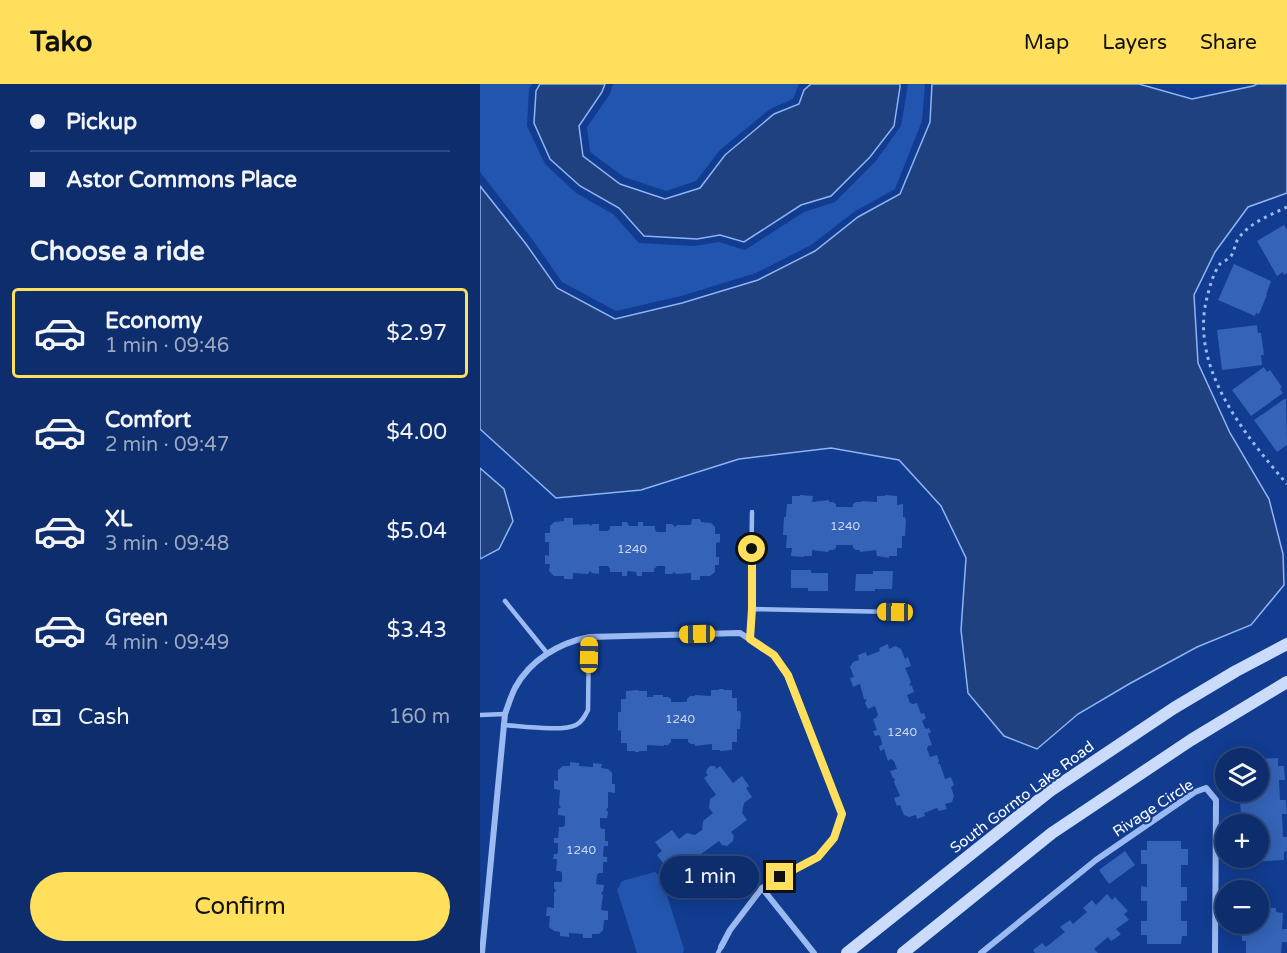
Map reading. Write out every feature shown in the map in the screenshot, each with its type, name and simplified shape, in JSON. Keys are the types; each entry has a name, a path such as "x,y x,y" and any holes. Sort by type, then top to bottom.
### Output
{"street":[{"path":"482,953 505,714 515,688 529,669 547,653 572,640 589,637 740,633 774,655 788,675 842,814 834,838 818,857 762,888 730,930 719,950"},
{"name":"South Gornto Lake Road","path":"847,953 1050,791 1174,708 1287,644"},
{"path":"903,953 1052,833 1191,740 1287,682"},
{"name":"Rivage Circle","path":"981,953 1096,860 1195,792 1206,788 1216,800 1215,953"},
{"path":"762,888 814,953"}],"lane":[{"path":"750,639 752,512"},
{"path":"506,601 547,653"},
{"path":"752,609 895,612"},
{"path":"504,725 567,728 584,718 588,710 589,637"},
{"path":"480,715 505,714"}],"path":[{"path":"1287,207 1252,225 1237,240 1231,255 1220,264 1205,304 1204,343 1216,382 1239,423 1259,452 1287,484"}],"shaded area":[{"path":"480,84 532,84 529,89 527,126 545,164 576,193 613,214 639,243 695,246 719,242 745,250 804,212 835,202 875,162 901,126 908,84 925,84 922,121 895,189 854,212 811,245 756,273 681,296 616,311 562,282 480,172"},
{"path":"540,84 605,84 579,126 583,156 620,184 665,199 700,188 725,155 774,114 799,104 804,90 811,84 900,84 900,87 894,126 870,157 831,196 801,205 744,242 720,235 697,239 644,236 619,208 580,186 550,159 534,123 536,91"},
{"path":"613,84 799,84 793,99 770,109 720,150 696,181 666,191 624,177 590,152 587,127 610,94"},
{"path":"932,84 1139,84 1192,99 1257,84 1287,84 1287,193 1248,207 1215,252 1194,295 1198,363 1230,433 1269,499 1283,554 1284,585 1251,625 1197,647 1129,684 1078,714 1037,749 1004,736 968,693 961,630 966,558 941,506 899,460 831,448 739,459 641,490 556,498 480,429 480,186 557,288 615,319 682,303 758,280 815,251 858,217 900,194 930,122"},
{"path":"480,468 504,489 513,521 499,549 480,559"},
{"path":"655,872 661,877 684,949 683,953 637,953 617,890 622,881"}],"building":[{"path":"1284,225 1287,230 1287,273 1284,275 1283,272 1277,276 1257,241"},
{"path":"1234,264 1271,281 1259,314 1256,313 1255,316 1218,300"},
{"path":"1257,325 1258,333 1261,333 1264,355 1261,355 1262,365 1222,370 1217,330"},
{"path":"1264,367 1267,372 1270,370 1282,387 1280,389 1283,393 1251,416 1232,390"},
{"path":"1286,398 1287,445 1277,452 1254,420"},
{"path":"792,496 813,496 812,502 829,500 836,504 836,507 853,507 853,504 861,501 877,502 877,496 897,496 897,505 903,504 903,517 906,520 902,548 897,548 897,556 889,556 889,558 877,556 876,550 860,552 853,548 853,545 836,545 836,548 828,552 812,550 812,556 791,556 792,548 786,548 787,535 783,535 784,517 786,517 787,504 792,504"},
{"path":"564,518 573,518 573,525 599,524 599,531 608,531 610,526 622,526 622,522 627,522 629,526 638,526 638,522 643,522 643,526 655,526 657,532 666,532 666,524 672,524 675,527 691,525 692,519 700,519 701,522 711,523 715,527 715,534 720,534 720,542 716,543 716,557 719,557 719,565 715,565 715,572 710,576 700,576 700,580 691,580 691,573 665,574 665,566 657,566 654,572 642,572 642,576 628,571 627,576 622,576 622,572 610,572 608,566 599,566 599,574 590,571 588,574 573,573 573,579 554,576 549,571 550,564 545,564 545,555 549,556 549,542 545,542 545,533 550,533 550,526 554,522 564,521"},
{"path":"791,570 828,573 828,591 791,588"},
{"path":"873,571 893,571 892,589 855,591 856,574 873,574"},
{"path":"888,644 889,649 895,646 901,649 905,659 908,657 911,666 905,668 911,682 909,685 912,686 914,692 907,695 910,703 917,703 921,714 924,713 926,718 922,721 925,728 929,728 931,732 928,734 932,745 927,749 930,757 937,755 938,764 940,764 945,779 951,777 954,785 951,787 954,796 952,802 945,804 947,809 939,811 937,808 924,813 925,816 917,819 916,815 909,817 904,815 900,805 897,806 894,798 900,796 890,771 897,769 894,761 891,759 888,761 884,749 880,751 879,746 882,743 880,736 875,736 873,731 877,730 873,719 878,715 875,706 868,709 860,684 853,687 850,678 854,677 850,667 853,662 859,660 858,655 866,652 867,656 880,651 879,648"},
{"path":"711,690 732,690 732,698 737,698 737,711 741,714 740,729 737,729 737,742 732,742 732,750 712,750 712,744 695,746 688,742 688,739 671,739 668,745 664,746 647,745 647,751 639,752 627,751 627,743 621,743 621,730 618,731 618,712 621,712 621,699 626,699 626,691 647,691 647,697 663,695 671,699 671,702 687,702 690,696 711,696"},
{"path":"1269,758 1278,758 1278,766 1284,766 1285,780 1279,780 1280,800 1286,800 1287,814 1282,814 1283,837 1287,837 1287,851 1284,852 1284,860 1269,861 1269,814 1241,814 1240,802 1269,802"},
{"path":"570,762 579,763 579,766 593,767 593,763 602,764 601,768 608,769 612,773 612,784 615,784 615,793 608,792 607,818 600,818 600,827 605,829 605,841 608,841 608,846 604,846 603,855 607,857 607,862 603,862 603,873 597,875 596,884 604,885 601,893 603,895 601,910 608,911 608,920 604,920 603,930 599,934 592,934 592,938 583,938 583,934 569,933 569,937 560,936 560,932 549,927 550,916 546,916 547,907 554,908 554,892 556,891 554,882 562,882 562,873 556,871 557,859 553,859 554,854 558,852 558,843 554,843 554,838 558,838 559,827 565,825 565,816 558,815 558,809 561,807 559,805 560,790 554,789 554,780 558,781 558,770 563,766 570,766"},
{"path":"710,766 715,766 716,769 720,766 733,783 742,776 749,786 746,788 752,797 744,803 742,813 747,820 731,832 734,836 733,841 727,846 722,845 719,841 701,854 704,864 698,868 693,865 687,869 690,873 678,883 657,855 662,851 655,842 672,830 679,839 687,833 695,835 702,830 703,821 713,813 709,808 710,799 716,795 704,778 708,775 706,773"},
{"path":"1147,841 1181,841 1181,849 1188,849 1188,865 1181,865 1181,887 1187,887 1187,901 1181,901 1181,921 1187,921 1187,936 1182,936 1181,944 1147,944 1147,935 1141,935 1141,921 1147,921 1147,901 1141,901 1141,886 1147,887 1147,864 1141,864 1141,850 1147,850"},
{"path":"1125,851 1135,865 1109,884 1099,870"},
{"path":"1107,894 1112,900 1115,897 1128,911 1124,914 1129,920 1116,929 1121,934 1111,941 1108,937 1094,949 1098,953 1035,953 1033,950 1042,943 1046,947 1065,932 1060,927 1070,920 1073,924 1087,912 1083,908 1092,900 1096,905"},
{"path":"1269,908 1276,908 1276,912 1283,913 1282,929 1287,929 1287,942 1282,942 1281,953 1246,953 1246,941 1242,941 1242,934 1269,934"}],"route":[{"path":"752,549 750,639 774,655 788,675 842,814 834,838 818,857 780,877"}]}
